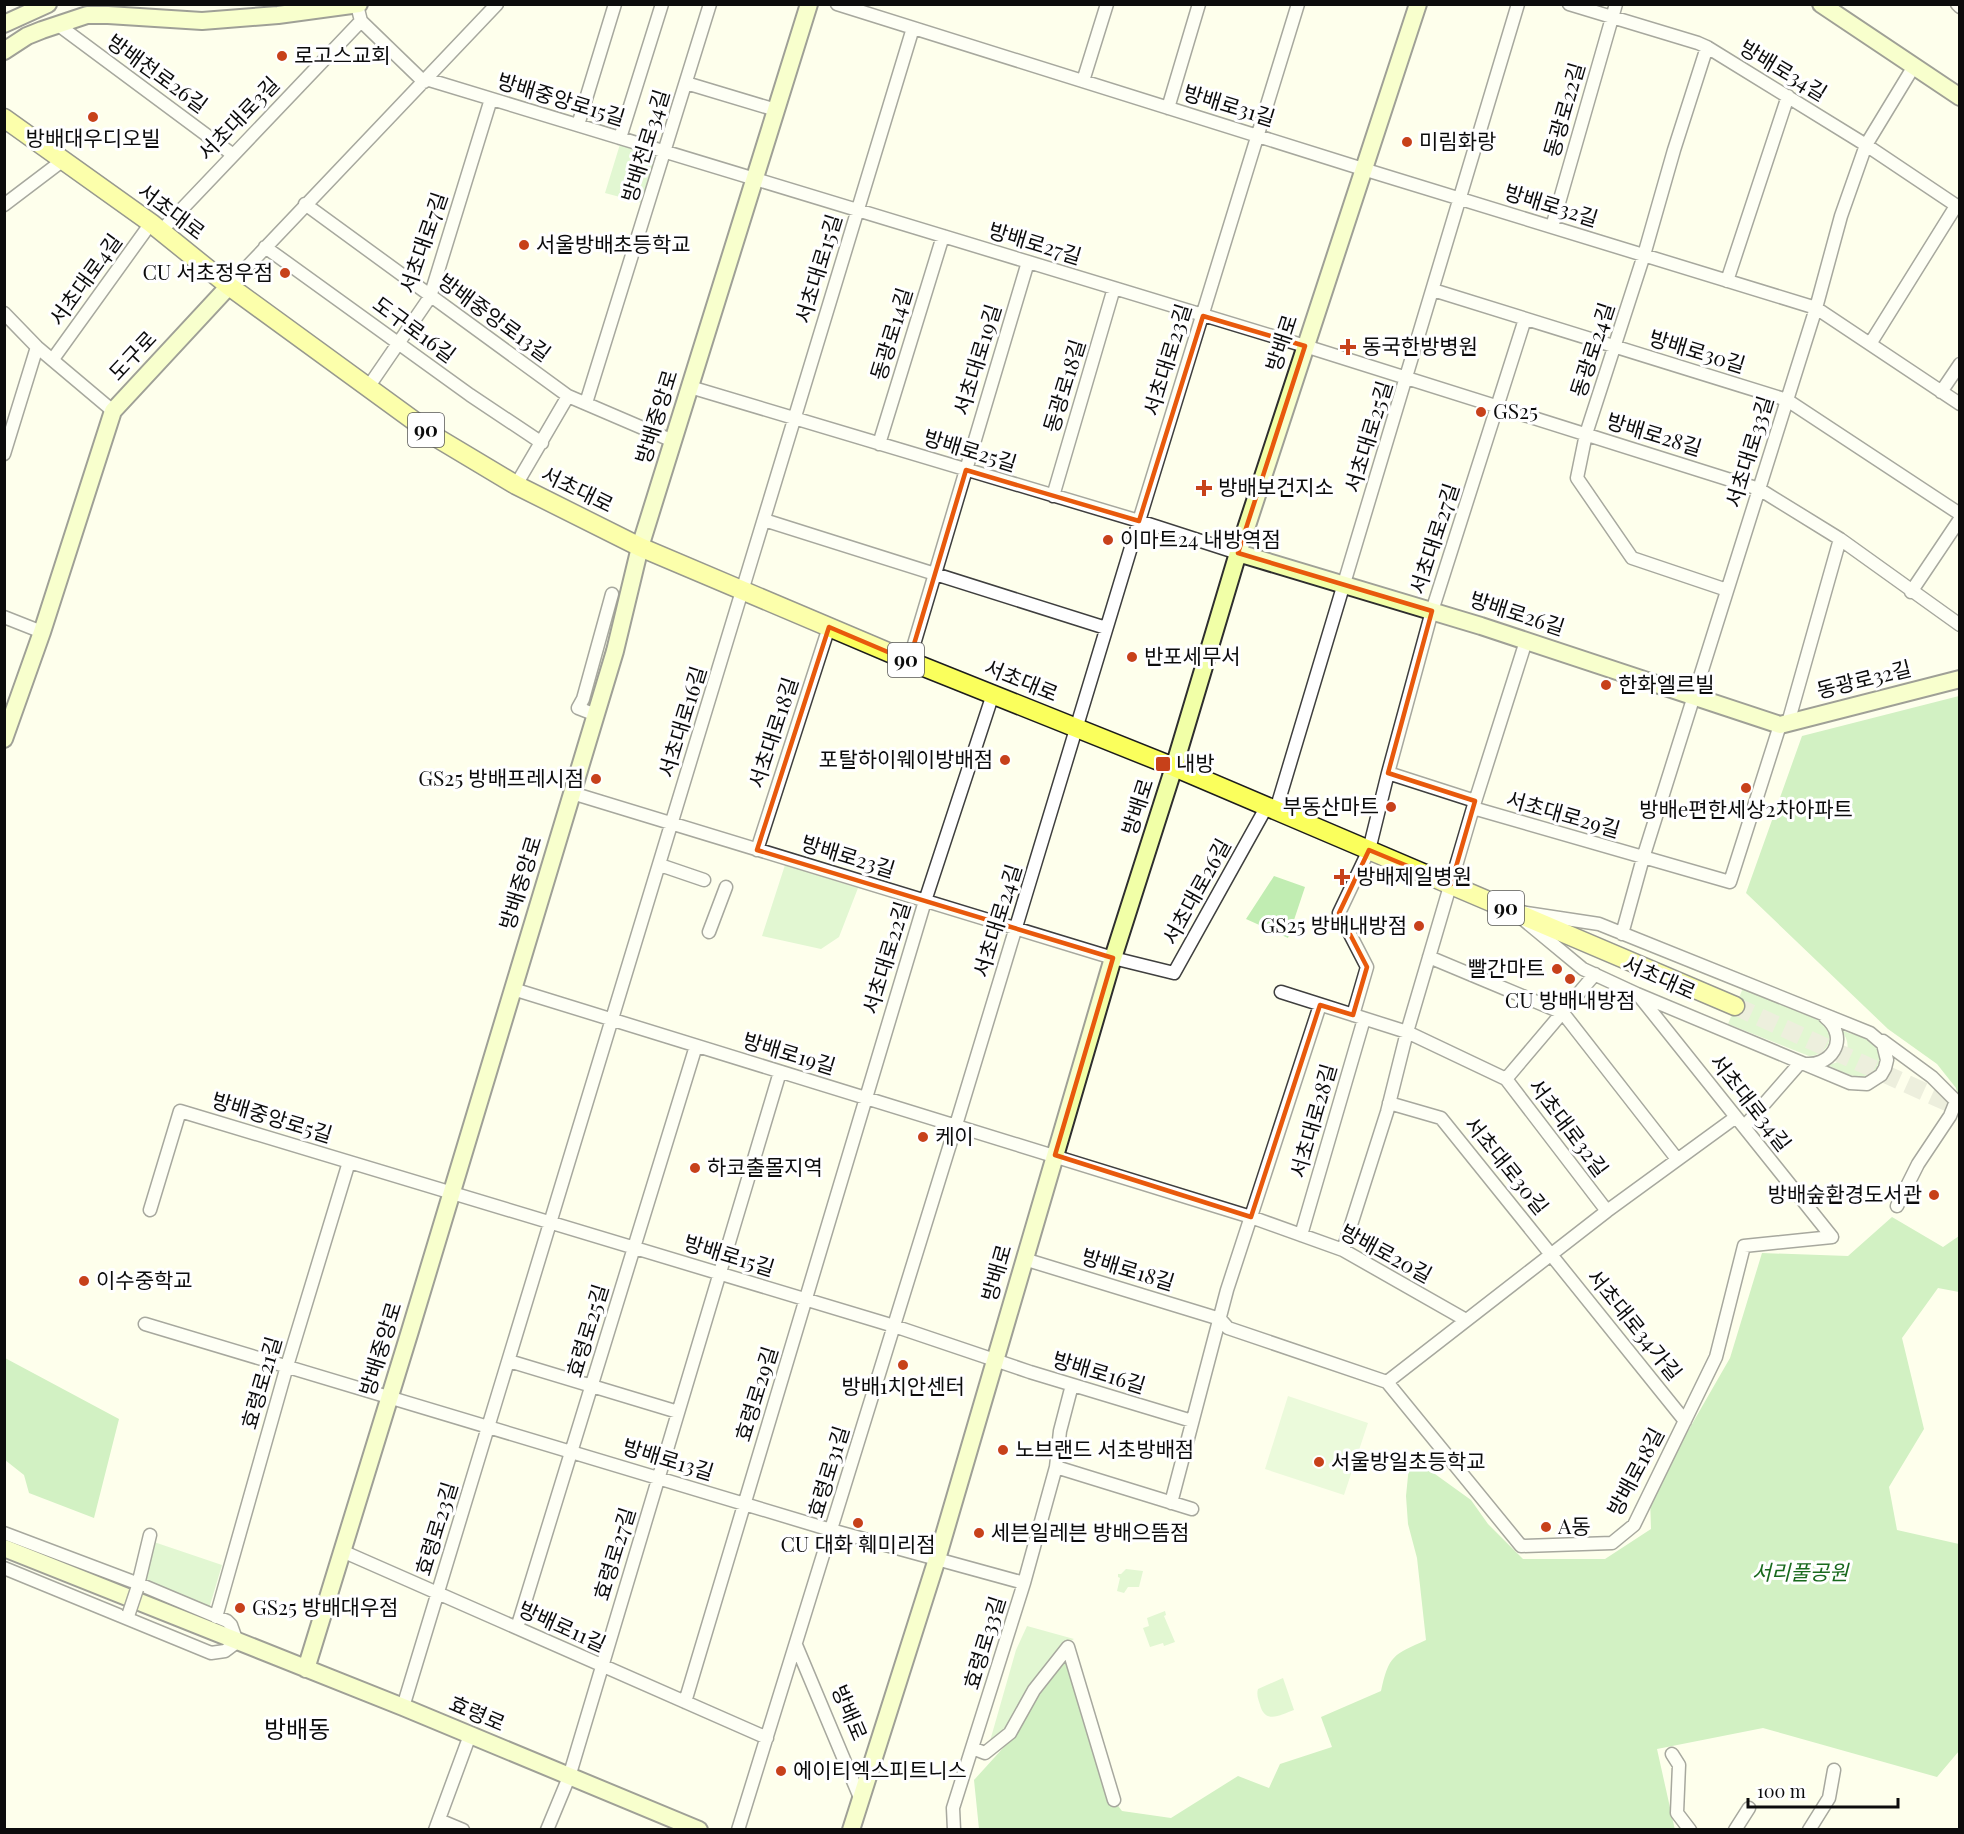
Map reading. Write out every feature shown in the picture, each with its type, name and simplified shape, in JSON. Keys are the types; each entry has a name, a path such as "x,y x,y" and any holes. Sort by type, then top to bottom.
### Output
{"main road":[{"name":"서초대로","path":"4,118 156,227 229,286 446,444 516,485 640,547 909,661 1272,808 1735,1006"}],"street":[{"path":"4,24 48,4"},
{"name":"도구로","path":"4,739 42,632 113,411 305,204 497,4"},
{"path":"578,125 615,4"},
{"path":"620,138 662,4"},
{"name":"방배천로34길","path":"586,403 711,4"},
{"name":"방배중앙로","path":"306,1669 596,715 615,651 640,547 809,4"},
{"path":"837,4 913,28"},
{"path":"1083,81 1107,4"},
{"path":"1168,108 1199,4"},
{"name":"서초대로23길","path":"1077,728 1298,4"},
{"name":"방배로","path":"851,1830 937,1559 1113,958 1305,346 1418,4"},
{"name":"서초대로25길","path":"1272,808 1345,585 1518,4"},
{"name":"방배로34길","path":"1569,4 1707,47 1866,145 1958,207"},
{"name":"동광로22길","path":"1552,227 1616,4"},
{"path":"1821,4 1959,97"},
{"path":"4,51 27,36 87,15 202,21 359,10 425,81"},
{"name":"서초대로3길","path":"156,227 232,154 359,10"},
{"name":"방배천로26길","path":"57,24 232,154"},
{"name":"방배로31길","path":"913,28 1363,169"},
{"name":"서초대로15길","path":"743,591 913,28"},
{"name":"동광로24길","path":"1707,47 1644,255 1586,434 1577,478 1632,558 1727,590"},
{"name":"서초대로33길","path":"1622,934 1643,858 1816,308 1841,216 1866,145 1914,66"},
{"name":"방배중앙로15길","path":"425,81 755,178"},
{"path":"686,83 776,110"},
{"path":"1727,280 1788,96"},
{"name":"서초대로7길","path":"369,386 430,297 491,99"},
{"path":"4,205 62,160"},
{"name":"방배로32길","path":"1363,169 1816,308 1959,405"},
{"name":"방배로27길","path":"755,178 1305,346"},
{"name":"방배중앙로13길","path":"305,204 568,396 673,441"},
{"path":"1870,344 1958,207"},
{"name":"서초대로4길","path":"53,359 156,227"},
{"name":"동광로14길","path":"879,444 943,236"},
{"name":"도구로16길","path":"265,247 542,443"},
{"name":"서초대로19길","path":"909,661 1028,262"},
{"name":"동광로18길","path":"1053,496 1114,288"},
{"name":"방배로30길","path":"1433,290 1787,400 1959,514"},
{"path":"4,313 37,346 113,411"},
{"name":"서초대로27길","path":"1369,850 1432,611 1525,319"},
{"name":"서초대로4길","path":"4,454 37,346"},
{"name":"방배로28길","path":"1305,346 1759,489 1840,539 1959,625"},
{"path":"1941,392 1959,364"},
{"name":"방배로25길","path":"690,387 1239,553"},
{"name":"서초대로","path":"516,485 568,396"},
{"path":"1911,592 1959,519"},
{"path":"764,520 1106,628"},
{"path":"1643,858 1730,882 1784,724 1840,539"},
{"name":"방배로26길","path":"1239,553 1432,611 1784,724"},
{"name":"서초대로16길","path":"612,1020 743,591"},
{"path":"596,715 578,708 584,699 612,594"},
{"path":"4,617 42,632"},
{"name":"서초대로18길","path":"757,850 829,627"},
{"name":"서초대로29길","path":"1451,884 1526,641"},
{"name":"동광로32길","path":"1784,724 1959,679"},
{"name":"서초대로22길","path":"866,1097 925,901 993,694"},
{"name":"서초대로24길","path":"956,1125 1077,728"},
{"path":"1388,773 1474,804"},
{"name":"방배로23길","path":"572,793 1113,958"},
{"name":"서초대로29길","path":"1474,804 1643,858"},
{"name":"서초대로26길","path":"1113,958 1174,973 1272,808"},
{"name":"서초대로28길","path":"1301,1235 1358,1017 1367,967 1340,913 1369,850"},
{"path":"660,865 704,880"},
{"path":"1343,1250 1389,1103 1407,1032 1451,884"},
{"path":"709,932 726,887"},
{"name":"서초대로","path":"1513,911 1599,924 1877,1037 1883,1044 1887,1060 1881,1075 1867,1084 1850,1083 1637,994 1583,969 1513,911"},
{"path":"1429,957 1563,1013 1677,1159"},
{"name":"서초대로32길","path":"1595,974 1506,1079 1607,1212"},
{"name":"방배로19길","path":"513,989 1055,1155"},
{"path":"1281,992 1407,1032 1506,1079"},
{"name":"서초대로34길","path":"1637,994 1832,1237"},
{"path":"1171,1503 1227,1290 1320,1005"},
{"path":"1744,1127 1800,1063 1817,1064 1825,1061 1835,1048 1836,1032 1833,1024 1820,1014"},
{"name":"효령로23길","path":"403,1707 612,1020"},
{"path":"1877,1037 1932,1077 1956,1101 1950,1116 1918,1164 1897,1206"},
{"name":"효령로25길","path":"517,1628 696,1046"},
{"name":"효령로27길","path":"547,1830 569,1777 780,1072"},
{"name":"효령로29길","path":"685,1702 866,1097"},
{"name":"서초대로30길","path":"1389,1103 1442,1118 1552,1254"},
{"name":"방배중앙로5길","path":"150,1210 180,1111 451,1192"},
{"path":"1387,1382 1607,1212 1736,1117"},
{"name":"효령로31길","path":"738,1830 956,1125"},
{"name":"방배로20길","path":"1055,1155 1251,1217 1343,1250 1466,1320"},
{"name":"효령로21길","path":"216,1617 287,1366 349,1162"},
{"name":"방배로15길","path":"451,1192 894,1326 995,1359"},
{"name":"방배로18길","path":"1024,1259 1220,1319 1228,1328 1387,1382 1521,1546 1612,1542 1634,1525 1646,1496 1716,1357 1744,1246 1832,1237"},
{"name":"서초대로34가길","path":"1552,1254 1685,1421"},
{"name":"방배로13길","path":"145,1324 831,1530 937,1559"},
{"name":"방배로16길","path":"995,1359 1192,1421"},
{"path":"509,1361 678,1412"},
{"name":"효령로33길","path":"954,1830 953,1808 1024,1583 1056,1467 1060,1431 1072,1385"},
{"path":"1056,1467 1192,1509"},
{"path":"4,1533 216,1617 231,1625 237,1642 225,1651 211,1653 128,1616 4,1568"},
{"path":"128,1616 150,1535"},
{"name":"효령로","path":"4,1548 403,1707 699,1830"},
{"name":"방배로11길","path":"342,1551 767,1738"},
{"path":"937,1559 1024,1583"},
{"name":"방배로","path":"796,1645 861,1800"},
{"path":"972,1748 985,1753 1010,1733 1034,1690 1068,1647 1114,1800"},
{"path":"463,1830 437,1825 470,1735"},
{"path":"1672,1754 1679,1765 1677,1813 1690,1830"},
{"path":"1809,1830 1829,1798 1834,1770"},
{"path":"1735,1830 1749,1809"}],"highlighted area":[{"path":"1203,316 1305,346 1238,553 1432,611 1388,773 1475,801 1451,884 1369,850 1339,913 1367,967 1353,1015 1320,1005 1251,1217 1055,1155 1113,958 757,850 829,627 909,661 966,470 1139,521"}],"green space":[{"path":"621,141 662,154 646,204 605,193"},
{"path":"1959,696 1959,1101 1956,1088 1937,1064 1888,1029 1746,893 1802,736"},
{"path":"785,865 858,888 839,937 821,949 762,936"},
{"path":"1274,876 1305,887 1288,938 1246,919"},
{"path":"1743,988 1823,1022 1829,1034 1825,1049 1816,1055 1809,1056 1728,1024"},
{"path":"1841,1030 1866,1039 1877,1048 1878,1065 1871,1074 1859,1077 1827,1065 1834,1064 1844,1057 1848,1047"},
{"name":"서리풀공원","path":"1892,1217 1943,1247 1959,1236 1959,1292 1938,1288 1902,1338 1924,1429 1889,1487 1897,1530 1959,1544 1959,1751 1937,1777 1763,1728 1657,1749 1675,1830 979,1829 974,1780 1014,1736 1035,1691 1067,1653 1112,1798 1122,1811 1171,1818 1238,1776 1269,1788 1280,1764 1332,1747 1321,1717 1381,1691 1387,1670 1394,1658 1406,1649 1426,1640 1417,1558 1408,1524 1406,1496 1410,1456 1471,1500 1488,1524 1523,1559 1605,1559 1651,1529 1650,1497 1730,1358 1762,1253 1848,1256"},
{"path":"5,1358 119,1419 94,1518 29,1493 24,1475 5,1460"},
{"path":"1288,1396 1368,1423 1344,1495 1265,1469"},
{"path":"151,1541 222,1565 208,1612 140,1585"},
{"path":"1126,1569 1143,1571 1139,1587 1128,1587 1124,1593 1117,1591 1120,1578 1118,1574"},
{"path":"1165,1611 1164,1616 1175,1642 1150,1647 1143,1628 1149,1626 1147,1618"},
{"path":"1027,1626 1074,1639 1063,1645 1008,1731 990,1741 1016,1650"},
{"path":"1283,1678 1294,1710 1271,1717 1267,1716 1261,1708 1258,1689"}],"tunnel":[{"path":"1735,1006 1960,1108"}],"place":[{"name":"로고스교회","path":"282,56"},
{"name":"방배대우디오빌","path":"93,117"},
{"name":"미림화랑","path":"1407,142"},
{"name":"서울방배초등학교","path":"524,245"},
{"name":"CU 서초정우점","path":"285,273"},
{"name":"동국한방병원","path":"1348,347"},
{"name":"GS25","path":"1481,412"},
{"name":"방배보건지소","path":"1204,488"},
{"name":"이마트24 내방역점","path":"1108,540"},
{"name":"반포세무서","path":"1132,657"},
{"name":"한화엘르빌","path":"1606,685"},
{"name":"포탈하이웨이방배점","path":"1005,760"},
{"name":"내방","path":"1163,764"},
{"name":"GS25 방배프레시점","path":"596,779"},
{"name":"방배e편한세상2차아파트","path":"1746,788"},
{"name":"부동산마트","path":"1391,807"},
{"name":"방배제일병원","path":"1342,877"},
{"name":"GS25 방배내방점","path":"1419,926"},
{"name":"빨간마트","path":"1557,969"},
{"name":"CU 방배내방점","path":"1570,979"},
{"name":"케이","path":"923,1137"},
{"name":"하코출몰지역","path":"695,1168"},
{"name":"방배숲환경도서관","path":"1934,1195"},
{"name":"이수중학교","path":"84,1281"},
{"name":"방배1치안센터","path":"903,1365"},
{"name":"노브랜드 서초방배점","path":"1003,1450"},
{"name":"서울방일초등학교","path":"1319,1462"},
{"name":"CU 대화 훼미리점","path":"858,1523"},
{"name":"A동","path":"1546,1527"},
{"name":"세븐일레븐 방배으뜸점","path":"979,1533"},
{"name":"GS25 방배대우점","path":"240,1608"},
{"name":"에이티엑스피트니스","path":"781,1771"}],"district":[{"name":"방배동","path":"297,1730"}]}
